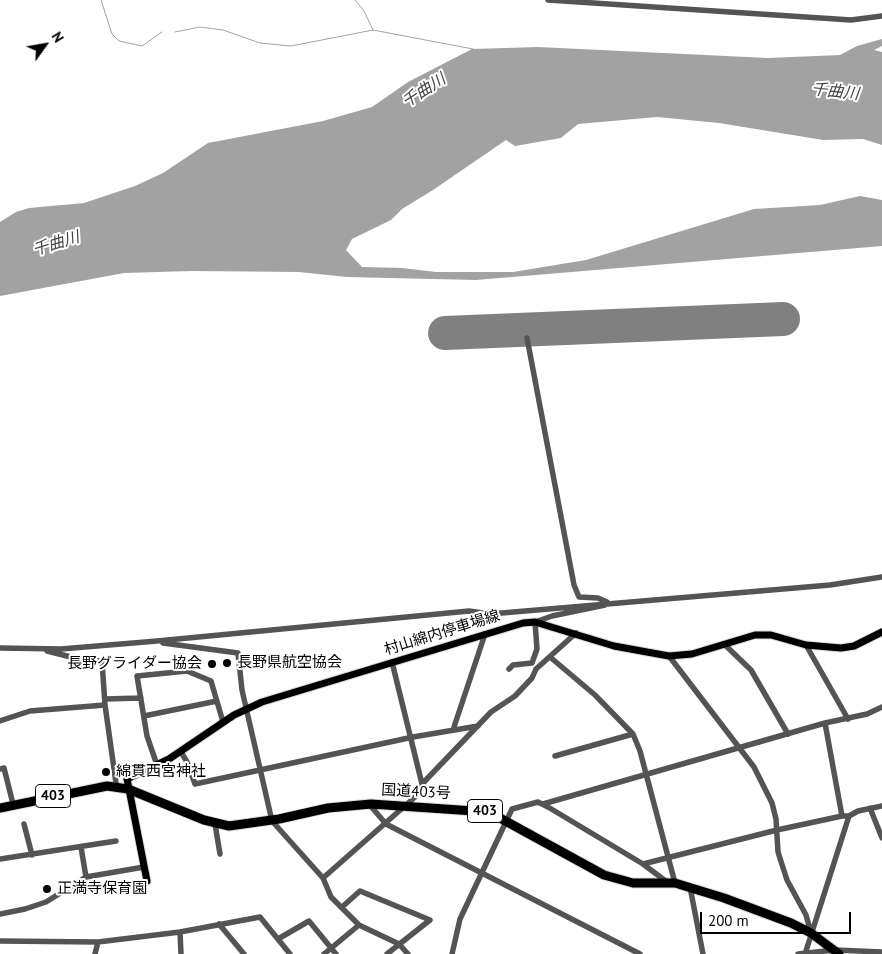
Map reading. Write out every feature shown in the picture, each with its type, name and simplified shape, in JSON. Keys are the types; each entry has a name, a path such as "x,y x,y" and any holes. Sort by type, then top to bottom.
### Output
{"highway":[{"name":"国道403号","path":"0,808 111,784 216,824 229,826 272,820 328,808 368,804 489,812 507,820 604,875 634,883 671,883 690,887 753,908 811,933 837,952"}],"main road":[{"name":"村山綿内停車場線","path":"127,779 181,752 223,722 246,709 392,662 523,623 535,622 614,646 648,654 669,656 692,654 755,635 771,635 806,645 841,648 854,646 882,632"},
{"path":"127,779 147,881"}],"street":[{"path":"548,0 852,20 882,16"},
{"path":"527,338 574,585 579,597 598,598 609,603"},
{"path":"0,648 46,649 151,642 469,611 490,614 830,585 882,577"},
{"path":"508,669 513,664 532,663 537,649 535,622 552,616 603,607 609,603"},
{"path":"453,730 485,634"},
{"path":"323,878 415,797 422,784 491,712 515,696 532,678 536,669 576,634"},
{"path":"151,642 238,653 242,690 272,820 323,878 331,897 359,925 399,944 408,954"},
{"path":"724,644 751,670 788,734"},
{"path":"806,645 848,719"},
{"path":"46,649 47,652 84,660 102,661 111,784 127,779"},
{"path":"669,656 754,767 772,803 777,830 776,844 787,880 806,915 811,933"},
{"path":"550,657 595,695 633,734 668,858 671,883"},
{"path":"392,662 412,737 422,784"},
{"path":"157,765 147,736 137,676 187,671 211,681 223,722"},
{"path":"0,721 30,711 141,698"},
{"path":"144,716 217,701"},
{"path":"543,804 646,776 825,723 866,714 882,707"},
{"path":"825,723 842,816"},
{"path":"181,752 195,784 412,737 478,726"},
{"path":"555,756 633,734"},
{"path":"0,768 4,768 13,804"},
{"path":"452,954 458,937 457,928 512,809 538,802 543,804 671,883"},
{"path":"368,804 386,824 640,954"},
{"path":"643,864 777,830 842,816 850,816 858,811 882,806"},
{"path":"870,808 882,838"},
{"path":"805,954 850,816"},
{"path":"24,824 32,855"},
{"path":"216,824 220,854"},
{"path":"0,859 116,841"},
{"path":"81,847 86,877"},
{"path":"0,914 26,909 46,902 86,877 144,867"},
{"path":"690,887 703,954"},
{"path":"342,907 360,891 430,920 387,954"},
{"path":"0,941 98,942 180,932 260,917 290,954"},
{"path":"278,939 309,921 336,954"},
{"path":"219,924 244,954"},
{"path":"324,954 359,925"},
{"path":"180,932 181,954"},
{"path":"95,954 98,942"},
{"path":"798,954 882,952"}],"water":[{"name":"千曲川","path":"882,39 882,46 874,50 882,52 882,145 863,139 823,140 719,123 657,117 578,124 561,138 515,146 506,140 402,209 391,220 352,239 346,250 362,267 402,268 436,272 513,272 586,260 754,209 820,205 860,196 882,200 882,246 476,280 347,277 299,272 192,271 124,273 0,296 0,222 16,212 29,208 84,203 135,186 163,173 208,143 323,121 372,107 408,82 472,49 538,47 768,58 840,55 857,46"}],"waterway":[{"path":"101,0 112,34 119,41 142,46 162,32"},
{"path":"355,0 364,11 373,30 473,49"},
{"path":"175,32 200,27 223,30 260,43 291,46 373,30"}],"runway":[{"path":"445,333 783,319"}],"place":[{"name":"長野県航空協会","path":"227,663"},
{"name":"長野グライダー協会","path":"212,664"},
{"name":"綿貫西宮神社","path":"106,772"},
{"name":"正満寺保育園","path":"47,889"}]}
